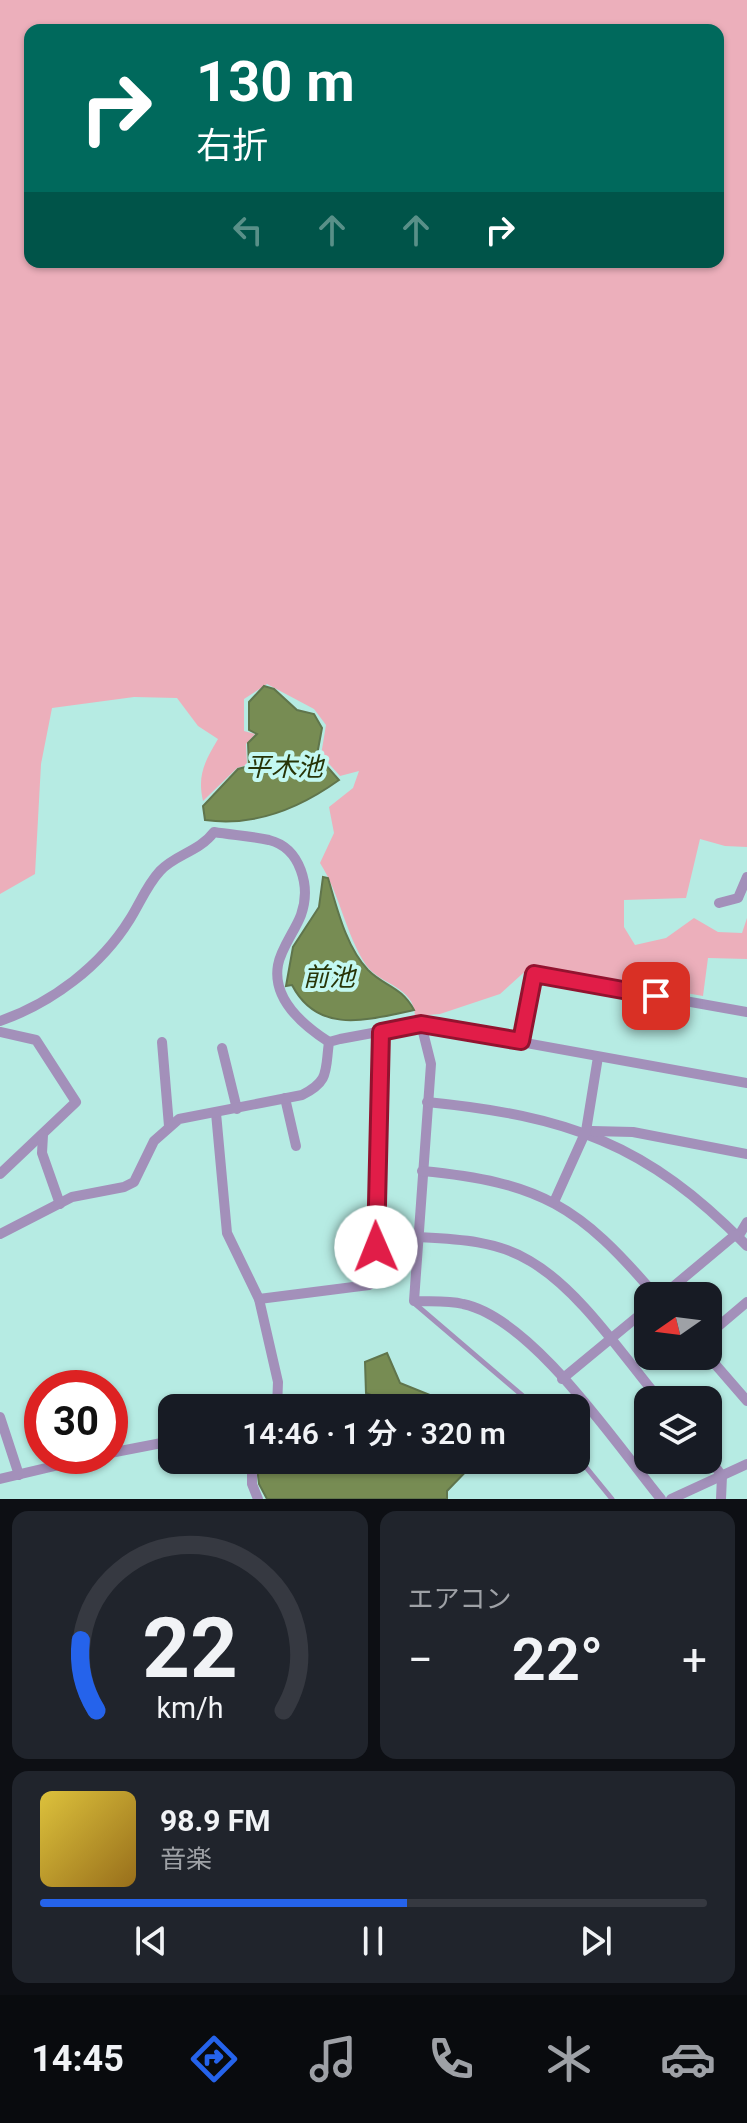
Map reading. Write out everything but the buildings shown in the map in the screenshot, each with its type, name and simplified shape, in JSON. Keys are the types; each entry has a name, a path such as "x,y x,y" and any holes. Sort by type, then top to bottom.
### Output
{"street":[{"path":"0,1021 48,1001 78,976 129,921 160,870 204,846 214,832 272,840 288,851 303,872 304,903 278,963 278,975 295,1015 303,1025 329,1042 421,1024 747,1083"},
{"path":"719,903 738,898 747,877"},
{"path":"521,1041 534,974 747,1012"},
{"path":"421,1024 431,1064 416,1237 414,1301 463,1304 487,1313 525,1339 661,1499"},
{"path":"0,1032 36,1040 76,1102 70,1111 0,1174"},
{"path":"259,1299 369,1285 376,1281 381,1032"},
{"path":"162,1042 169,1126"},
{"path":"0,1234 72,1197 124,1187 134,1182 154,1141 179,1119 302,1095 325,1079 329,1042"},
{"path":"222,1048 237,1109"},
{"path":"554,1202 586,1131 598,1057"},
{"path":"285,1098 296,1146"},
{"path":"427,1102 497,1109 586,1131 633,1132 747,1154"},
{"path":"216,1113 227,1233 259,1299 278,1382 278,1394"},
{"path":"586,1131 655,1168 747,1246"},
{"path":"43,1135 42,1153 60,1204"},
{"path":"422,1171 481,1177 524,1188 554,1202 589,1224 646,1282"},
{"path":"677,1282 737,1236 747,1222"},
{"path":"416,1237 468,1240 529,1260 558,1281 648,1386"},
{"path":"376,1247 417,1251"},
{"path":"722,1323 747,1302"},
{"path":"562,1379 634,1319"},
{"path":"720,1370 747,1401"},
{"path":"0,1417 19,1475"},
{"path":"128,1450 158,1444"},
{"path":"671,1499 747,1464"},
{"path":"0,1479 24,1474"},
{"path":"252,1474 258,1499"},
{"path":"721,1499 722,1476"}],"lane":[{"path":"414,1301 415,1307 520,1394"},
{"path":"590,1472 612,1499"}],"shaded area":[{"path":"0,0 747,0 747,847 725,846 700,839 686,898 624,900 624,927 635,945 666,938 694,918 718,932 742,933 747,918 747,959 708,958 703,996 531,966 500,994 440,1014 415,1016 409,998 366,965 320,863 334,833 329,807 353,788 359,771 340,776 321,755 326,725 314,709 267,684 244,699 244,731 255,734 246,744 247,765 237,768 203,801 203,768 218,739 198,726 177,698 134,697 52,708 41,764 35,874 0,894"}],"water":[{"name":"平木池","path":"264,686 274,689 297,710 314,714 322,728 317,755 339,780 308,799 276,813 241,821 205,820 203,806 238,769 249,766 248,743 257,734 249,730 249,702"},
{"name":"前池","path":"323,877 328,878 343,927 360,961 374,976 404,996 414,1010 362,1020 330,1018 303,1001 292,985 286,986 293,947 319,907"},
{"path":"387,1353 400,1383 427,1394 366,1393 365,1362"},
{"path":"258,1474 463,1474 447,1491 447,1499 267,1499"}],"route":[{"path":"376,1247 375,1182 381,1032 421,1024 521,1041 534,974 656,996"}]}
